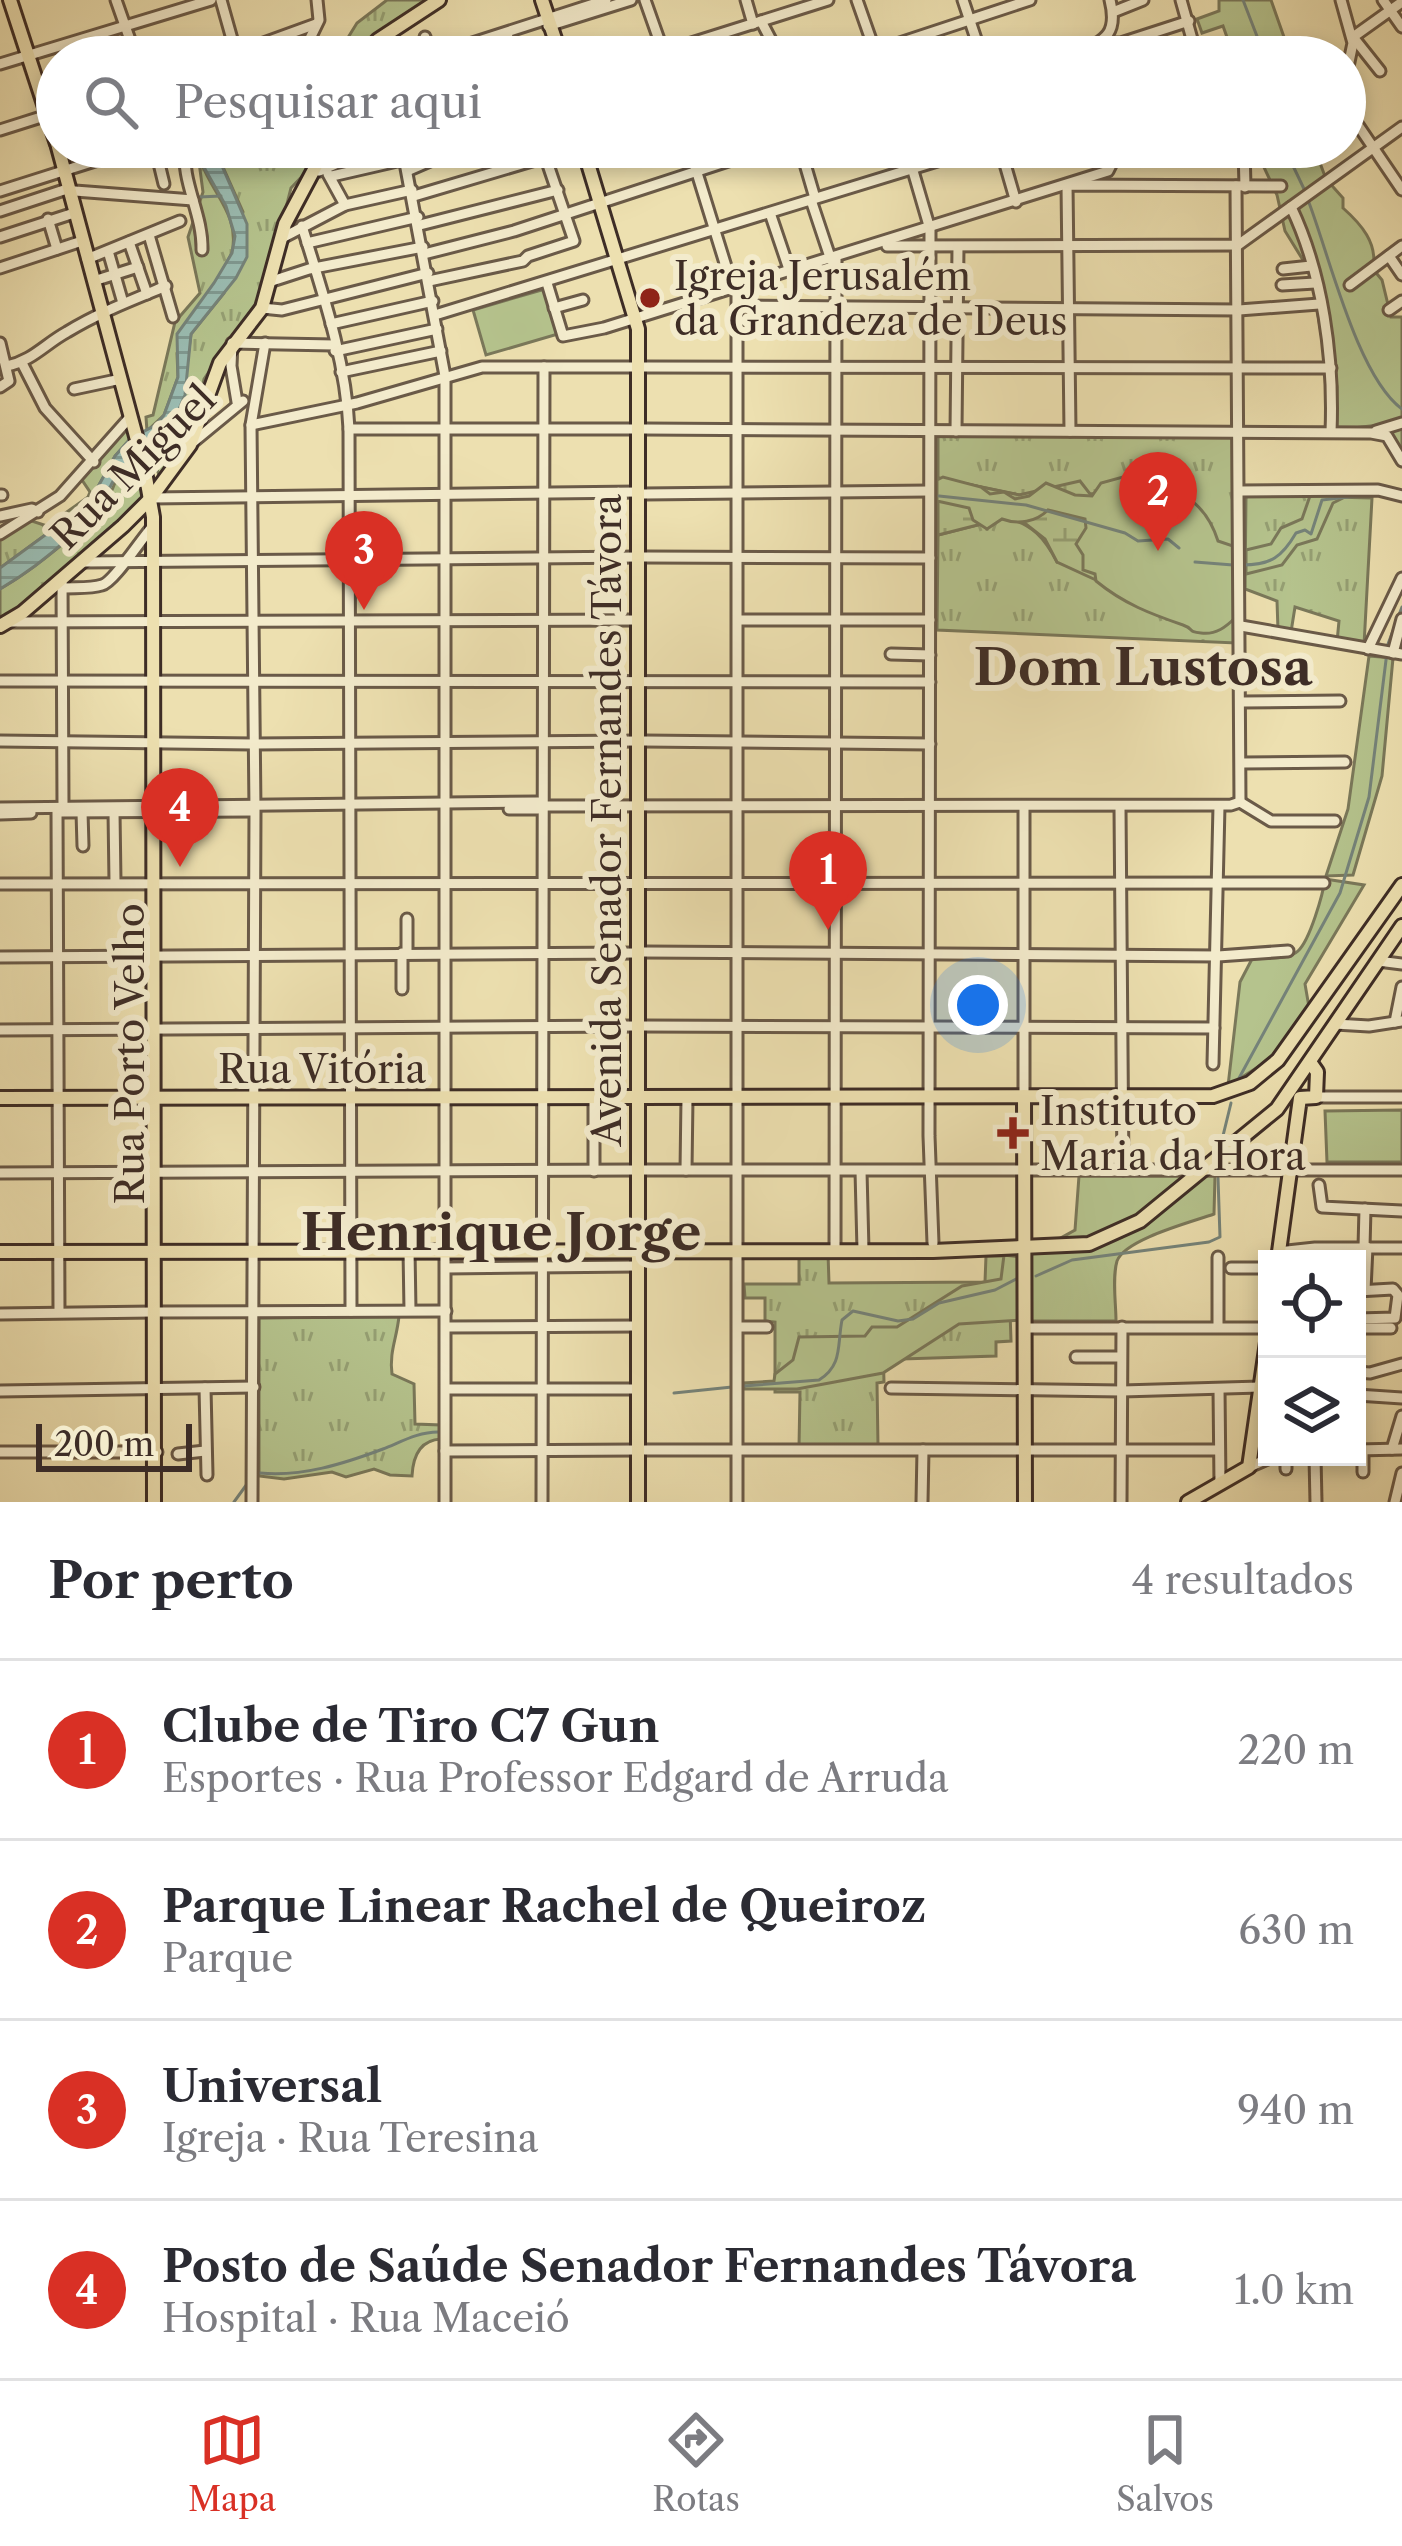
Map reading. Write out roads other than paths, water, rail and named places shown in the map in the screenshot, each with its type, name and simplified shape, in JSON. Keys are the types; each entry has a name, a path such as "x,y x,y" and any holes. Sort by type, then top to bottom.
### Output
{"main road":[{"path":"10,0 36,75"},
{"path":"384,36 439,0"},
{"path":"539,0 549,36"},
{"path":"64,168 139,433"},
{"path":"190,445 220,363 262,308 289,213 318,168"},
{"name":"Avenida Senador Fernandes Távora","path":"591,168 639,317 641,367 640,1389"},
{"path":"71,190 82,241 100,279 121,379 139,433"},
{"name":"Rua Porto Velho","path":"139,433 156,494 157,1502"},
{"name":"Rua Miguel","path":"4,624 62,584 123,526 156,494 190,445"},
{"name":"Rua Porto Velho","path":"156,494 157,559"},
{"name":"Avenida Senador Fernandes Távora","path":"640,681 641,557"},
{"name":"Rua Vitória","path":"0,1098 1214,1096 1250,1083 1278,1060 1402,885"},
{"path":"1279,1250 1291,1171 1293,1098 1310,1062 1399,930 1393,919 1381,917"},
{"path":"0,1249 1089,1244 1122,1232 1293,1098 1316,1097 1317,1072 1310,1062"},
{"path":"1024,1096 1025,1502"},
{"path":"351,1246 447,1247"},
{"name":"Avenida Senador Fernandes Távora","path":"640,1246 641,1502"},
{"path":"1188,1502 1249,1468 1258,1414"}],"street":[{"path":"116,0 128,36"},
{"path":"95,36 211,0"},
{"path":"221,0 228,36"},
{"path":"311,36 317,0"},
{"path":"500,36 600,4 629,0"},
{"path":"645,0 656,36"},
{"path":"746,0 765,36"},
{"path":"715,36 828,0"},
{"path":"857,0 870,36"},
{"path":"963,0 974,36"},
{"path":"925,36 1030,0"},
{"path":"1109,36 1110,0"},
{"path":"1113,12 1144,0"},
{"path":"1181,0 1192,36"},
{"path":"1341,0 1353,36"},
{"path":"1383,0 1402,27"},
{"path":"1354,36 1402,2"},
{"path":"1143,36 1189,21"},
{"path":"283,36 316,23"},
{"path":"1366,53 1380,71"},
{"path":"0,64 36,54"},
{"path":"0,130 36,118"},
{"path":"1366,153 1402,128"},
{"path":"1366,138 1402,190"},
{"path":"0,191 74,168"},
{"path":"160,168 164,184"},
{"path":"184,168 199,211 202,250"},
{"path":"316,173 327,168"},
{"path":"316,173 332,176 387,168"},
{"path":"409,168 445,376 445,1502"},
{"path":"282,238 345,205 413,193 493,168"},
{"path":"262,308 282,310 322,298 523,261 574,242 550,168"},
{"path":"696,168 737,306 737,1502"},
{"path":"272,281 314,268 514,231 706,168"},
{"path":"805,168 834,259 834,1247"},
{"path":"436,315 916,168"},
{"path":"1006,168 1016,202"},
{"path":"547,283 563,336 930,230 1110,168"},
{"path":"1240,802 1238,244 1242,168"},
{"path":"874,246 1238,244 1345,168"},
{"path":"913,169 930,230 929,1096 930,1172 940,1246"},
{"path":"332,176 345,205"},
{"path":"1067,185 1281,186"},
{"path":"1067,185 1070,431"},
{"path":"0,211 71,190 193,200"},
{"path":"307,243 558,190"},
{"path":"1294,205 1331,368 1331,432"},
{"path":"14,263 3,236 74,213"},
{"path":"770,213 790,272"},
{"path":"48,219 57,249"},
{"path":"90,258 180,221"},
{"path":"302,226 348,404 351,1311"},
{"path":"26,227 34,256"},
{"path":"149,235 173,317"},
{"path":"0,268 82,241"},
{"path":"129,242 147,294"},
{"path":"1350,285 1402,246"},
{"path":"956,431 958,247"},
{"path":"108,251 123,303"},
{"path":"1389,256 1402,275"},
{"path":"1283,269 1311,266"},
{"path":"100,279 139,267"},
{"path":"1282,285 1315,284"},
{"path":"7,366 22,363 105,311 166,286"},
{"path":"554,308 583,300"},
{"path":"331,324 433,301"},
{"path":"1389,310 1402,301"},
{"path":"737,306 1239,310 1319,304"},
{"path":"237,402 232,343 335,348 437,329"},
{"path":"0,343 7,366 4,384"},
{"path":"252,1502 255,807 251,425 265,343"},
{"path":"341,372 441,351"},
{"path":"22,363 45,408 94,461"},
{"path":"251,425 482,367 1331,368"},
{"path":"542,1502 544,367"},
{"path":"74,389 121,379"},
{"name":"Rua Miguel","path":"190,445 237,402 254,398"},
{"path":"0,534 38,512 94,461 131,416"},
{"path":"1371,433 1402,423"},
{"path":"349,429 1371,433 1390,439 1402,461"},
{"path":"1240,490 1373,490 1402,496"},
{"path":"156,494 929,491"},
{"path":"0,516 32,509 38,512"},
{"path":"123,526 153,524"},
{"path":"59,1312 57,883 62,584 104,585 115,578 126,552 153,524"},
{"path":"84,562 126,552 157,559 930,558"},
{"path":"1368,649 1402,578"},
{"path":"1241,626 1393,653 1402,619"},
{"path":"4,624 637,620"},
{"path":"739,620 930,620"},
{"path":"891,654 930,655"},
{"path":"0,681 930,682"},
{"path":"1242,702 1340,701"},
{"path":"0,741 930,744"},
{"path":"1243,763 1345,762"},
{"path":"0,811 640,805 1120,808 1240,802 1270,820 1335,821"},
{"path":"1024,806 1024,1096"},
{"path":"1213,1064 1219,806"},
{"path":"60,809 158,808"},
{"path":"1120,808 1123,1170"},
{"path":"82,812 83,846"},
{"name":"Rua Porto Velho","path":"114,812 115,882"},
{"path":"0,884 1324,883"},
{"path":"402,989 407,919"},
{"path":"0,957 640,952 1218,956 1288,951"},
{"path":"1378,961 1402,964"},
{"path":"1335,1024 1398,1022 1402,987"},
{"path":"0,1030 738,1025 1214,1028"},
{"path":"1316,1097 1402,1097"},
{"name":"Avenida Senador Fernandes Távora","path":"593,1171 594,1098"},
{"name":"Avenida Senador Fernandes Távora","path":"686,1170 687,1098"},
{"path":"0,1173 1402,1170"},
{"path":"862,1172 863,1247"},
{"path":"1319,1185 1321,1207 1402,1211"},
{"path":"1364,1250 1365,1209"},
{"path":"1332,1250 1365,1244 1402,1248"},
{"path":"410,1250 410,1310"},
{"path":"1217,1326 1218,1257"},
{"path":"446,1268 637,1266"},
{"path":"1232,1268 1258,1268"},
{"path":"1366,1290 1396,1290 1398,1314 1366,1322"},
{"path":"0,1313 446,1311"},
{"path":"1366,1324 1391,1328"},
{"path":"447,1327 638,1326"},
{"path":"740,1327 766,1327"},
{"path":"1121,1502 1122,1327"},
{"path":"1026,1328 1258,1328"},
{"path":"1076,1357 1121,1357"},
{"path":"1366,1373 1402,1364"},
{"path":"1366,1383 1370,1373"},
{"path":"0,1391 254,1387"},
{"path":"206,1388 207,1475"},
{"path":"891,1388 1258,1390"},
{"path":"446,1389 640,1389"},
{"path":"1219,1389 1220,1484"},
{"path":"1366,1395 1402,1398"},
{"path":"1366,1450 1397,1449 1402,1416"},
{"path":"922,1450 922,1502"},
{"path":"445,1451 1219,1450"},
{"path":"178,1454 205,1451"},
{"path":"0,1452 157,1452"},
{"path":"1249,1468 1258,1464"},
{"path":"1315,1466 1316,1502"},
{"path":"1362,1466 1363,1472"},
{"path":"1398,1495 1402,1473"}],"water":[{"path":"204,168 223,168 247,224 247,257 191,334 185,395 170,430 151,451 117,471 99,505 69,538 0,589 0,568 89,503 115,456 164,415 178,377 177,334 232,253 235,236 226,206"}],"waterway":[{"path":"1243,0 1257,36"},
{"path":"1294,168 1305,191"},
{"path":"199,197 221,196"},
{"path":"1308,200 1358,343 1386,393 1402,409"},
{"path":"1242,565 1280,554 1296,533 1311,534 1322,500 1373,494"},
{"path":"939,496 1026,505 1125,533 1138,541 1168,539 1179,548"},
{"path":"1195,562 1233,565"},
{"path":"1238,1080 1340,893 1369,797 1388,644 1402,607"},
{"path":"1220,1148 1231,1103"},
{"path":"1036,1276 1072,1260 1220,1237 1218,1178"},
{"path":"744,1386 819,1380 836,1361 842,1320 853,1311 898,1321 913,1319 939,1303 995,1290 1018,1278"},
{"path":"674,1393 732,1387"},
{"path":"260,1473 322,1468 438,1432"},
{"path":"234,1502 247,1484"}],"place":[{"name":"Igreja Jerusalém da Grandeza de Deus","path":"650,298"},
{"name":"Parque Linear Rachel de Queiroz","path":"1158,551"},
{"name":"Universal","path":"364,610"},
{"name":"Posto de Saúde Senador Fernandes Távora","path":"180,867"},
{"name":"Clube de Tiro C7 Gun","path":"828,930"},
{"name":"Instituto Maria da Hora","path":"1013,1133"}],"district":[{"name":"Dom Lustosa","path":"1143,667"},
{"name":"Henrique Jorge","path":"501,1232"}]}
